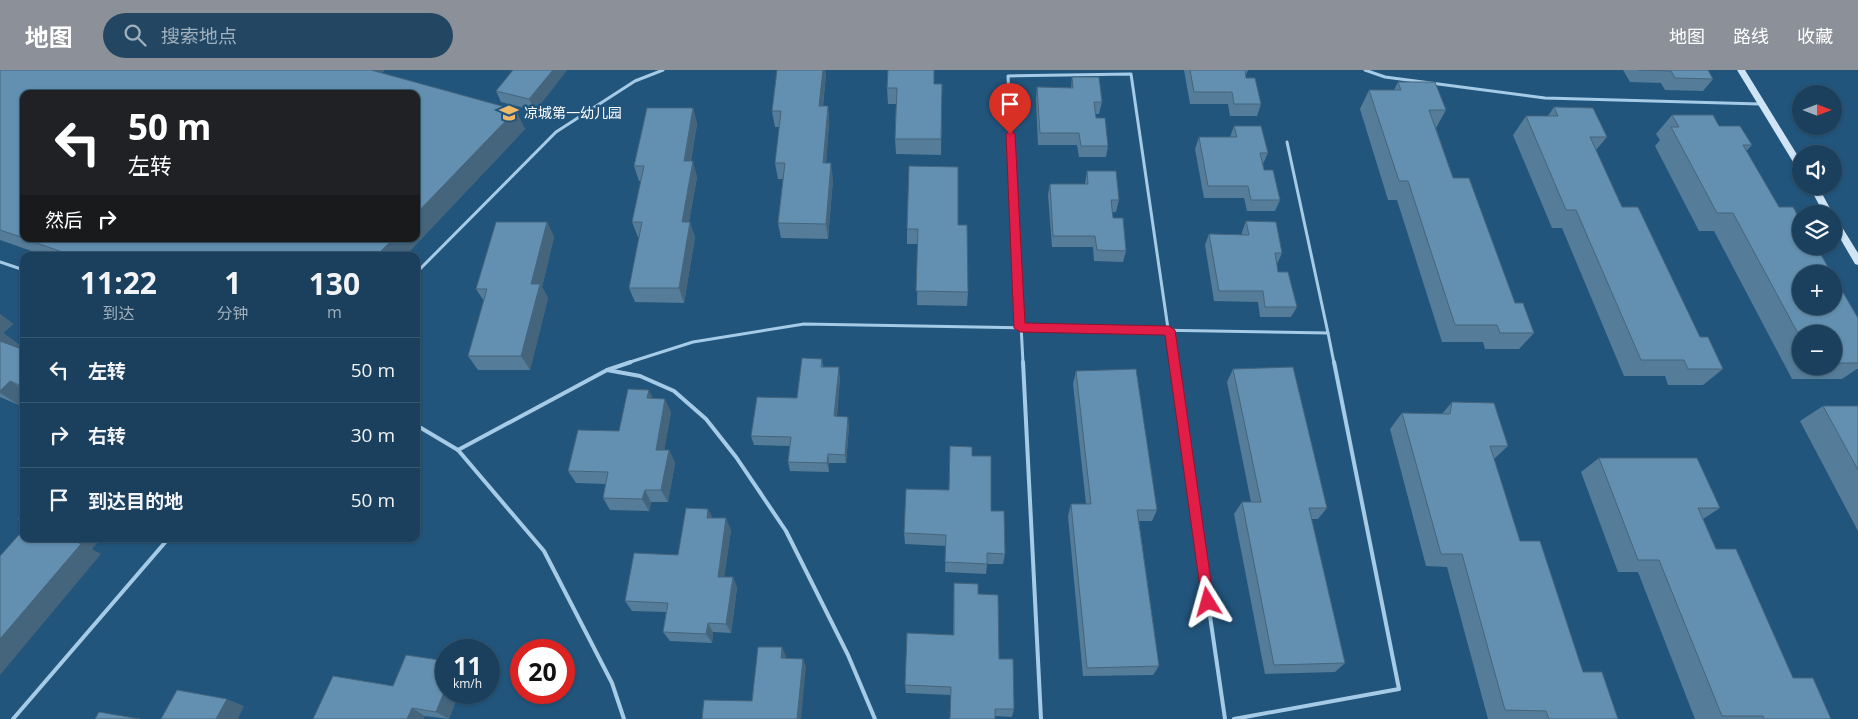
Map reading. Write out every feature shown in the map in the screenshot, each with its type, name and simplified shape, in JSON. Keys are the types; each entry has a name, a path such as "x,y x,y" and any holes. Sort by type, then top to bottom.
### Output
{"street":[{"path":"1741,70 1792,153"},
{"path":"1842,234 1858,261"}],"lane":[{"path":"420,269 556,132 635,81 663,70"},
{"path":"1365,70 1385,77 1545,98 1762,104"},
{"path":"1041,719 1008,76 1131,74 1224,719"},
{"path":"1234,719 1399,689 1328,333 1287,142"},
{"path":"0,262 20,269"},
{"path":"458,450 607,370 693,342 804,324 1328,333"},
{"path":"607,370 640,376 674,391 706,420 736,457 786,530 848,655 875,719"},
{"path":"420,427 458,450 544,551 612,683 624,719"},
{"path":"13,719 165,542"}],"building":[{"path":"0,70 371,70 516,110 420,210 420,90 20,90 20,237 0,230"},
{"path":"513,70 553,70 529,99 496,91"},
{"path":"777,70 823,70 819,106 828,106 823,163 831,163 826,224 778,223 785,163 775,163 781,111 772,111"},
{"path":"888,70 934,70 934,84 942,84 941,139 895,139 897,88 887,88"},
{"path":"1190,70 1245,70 1246,78 1255,78 1261,104 1234,104 1232,92 1194,92"},
{"path":"1638,70 1708,70 1713,79 1675,78 1671,71"},
{"path":"1072,77 1099,77 1102,102 1094,102 1096,118 1105,118 1108,146 1081,146 1079,133 1040,133 1037,87 1073,88"},
{"path":"1398,82 1435,82 1446,110 1429,110 1453,178 1469,178 1515,303 1523,303 1534,333 1500,333 1497,325 1455,325 1408,181 1399,181 1369,90 1401,90"},
{"path":"1554,107 1593,108 1607,137 1590,137 1622,207 1638,207 1700,337 1708,337 1723,369 1688,369 1684,360 1641,360 1576,210 1566,210 1526,116 1558,116"},
{"path":"647,108 693,108 684,161 693,161 682,222 690,222 679,288 629,288 642,222 632,222 644,166 634,166"},
{"path":"1672,115 1713,115 1719,126 1740,126 1752,145 1743,145 1779,207 1792,207 1792,255 1821,255 1827,265 1792,265 1792,315 1842,315 1842,291 1858,318 1858,363 1842,363 1842,325 1793,325 1733,213 1717,213 1671,127 1679,127"},
{"path":"1234,126 1261,126 1268,153 1260,153 1264,170 1273,170 1280,200 1251,200 1248,186 1208,186 1199,137 1237,137"},
{"path":"909,166 958,167 958,225 967,225 968,292 916,291 918,229 907,229"},
{"path":"1087,171 1116,171 1119,200 1111,200 1113,218 1123,218 1126,251 1097,250 1095,236 1053,236 1050,184 1088,184"},
{"path":"1246,221 1276,222 1282,253 1275,253 1278,272 1288,272 1297,307 1265,307 1263,291 1219,291 1209,234 1249,235"},
{"path":"496,222 547,222 531,284 540,284 521,356 468,356 487,289 476,289"},
{"path":"34,242 390,242 380,252 62,252"},
{"path":"0,341 20,348 20,385 10,381 0,391"},
{"path":"802,358 822,359 821,367 839,367 834,416 848,417 845,455 828,454 827,463 788,462 791,437 751,436 757,397 797,398"},
{"path":"1293,367 1327,508 1309,508 1345,663 1274,665 1242,502 1261,502 1233,369"},
{"path":"1136,369 1157,510 1137,510 1159,666 1087,668 1071,504 1091,504 1076,371"},
{"path":"628,389 649,390 647,398 665,399 656,450 669,450 661,490 645,490 642,499 603,498 608,472 568,471 578,430 619,431"},
{"path":"1452,402 1494,403 1508,446 1490,446 1520,541 1540,541 1583,672 1602,672 1618,719 1549,719 1546,711 1505,710 1462,554 1441,554 1402,413 1450,414"},
{"path":"1823,406 1858,406 1858,470"},
{"path":"950,446 972,447 972,456 991,456 991,511 1004,511 1005,554 987,553 987,564 945,562 946,535 904,533 906,489 949,490"},
{"path":"1599,458 1697,458 1720,508 1698,508 1716,549 1736,549 1793,678 1813,678 1831,719 1764,719 1763,716 1722,716 1659,560 1638,560"},
{"path":"686,508 708,509 707,518 726,518 718,577 733,577 726,624 708,623 706,634 663,632 668,603 625,601 634,553 678,555"},
{"path":"20,534 20,542 77,542 81,544 0,639 0,556"},
{"path":"954,583 978,584 978,594 998,595 999,659 1013,659 1014,709 995,709 995,719 950,719 951,687 905,685 907,633 954,635"},
{"path":"758,647 782,647 781,658 803,659 797,719 702,719 704,700 752,701"},
{"path":"406,655 435,659 435,704 439,704 436,712 412,708 407,719 313,719 333,676 393,686"},
{"path":"177,690 227,699 216,719 161,719"},
{"path":"99,712 140,719 95,719"}],"place":[{"name":"凉城第一幼儿园","path":"509,113"}],"route":[{"path":"1010,134 1020,328 1169,330 1208,602"}]}
